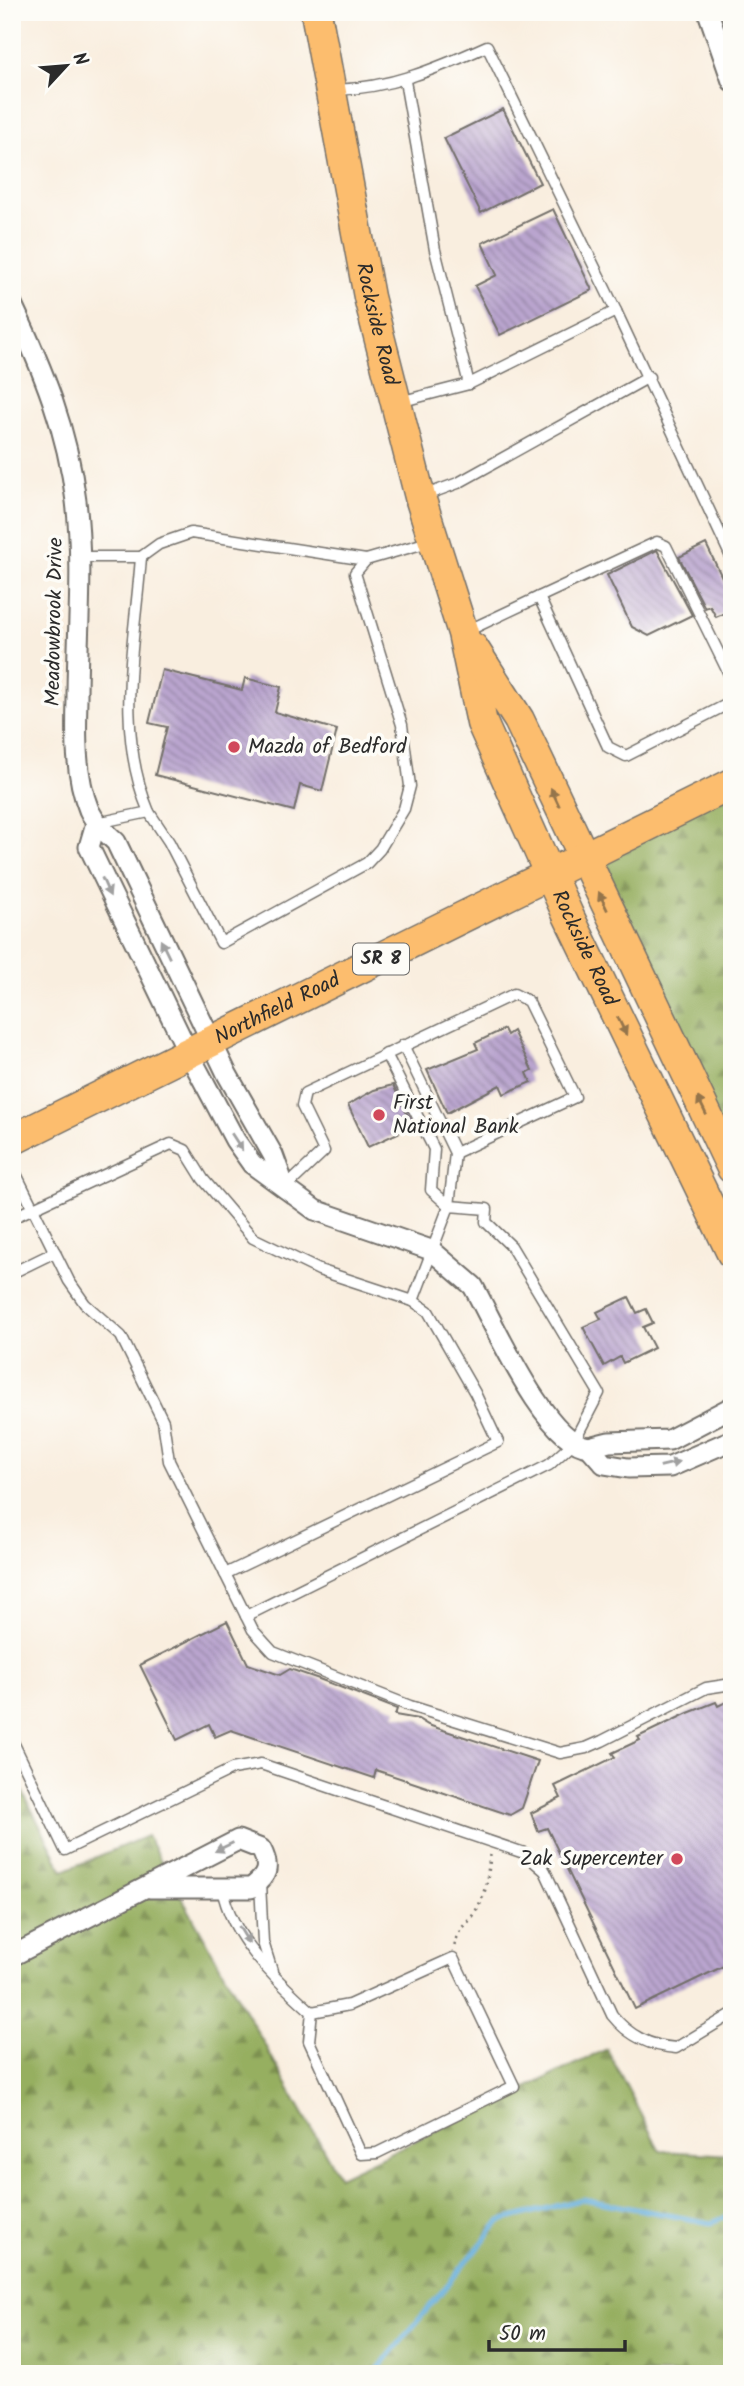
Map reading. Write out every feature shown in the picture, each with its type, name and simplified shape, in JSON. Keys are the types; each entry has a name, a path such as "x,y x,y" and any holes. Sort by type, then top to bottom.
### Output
{"main road":[{"name":"Rockside Road","path":"316,12 369,297 420,497 463,633 482,723 551,876 732,1252"},
{"name":"Rockside Road","path":"463,633 519,720 732,1167"},
{"name":"Northfield Road","path":"12,1140 551,876 732,784"}],"street":[{"path":"708,12 732,81"},
{"name":"Meadowbrook Drive","path":"12,304 59,413 70,460 82,557 76,731 83,791 96,823 116,842 200,1048"},
{"name":"Meadowbrook Drive","path":"96,823 89,846 200,1048 273,1155 285,1188"},
{"path":"285,1188 316,1209 431,1250 473,1286 548,1419 604,1464 628,1468 670,1467 732,1440"},
{"path":"581,1445 669,1440 732,1408"},
{"path":"12,1956 150,1888 238,1840 261,1849 268,1870 260,1882 251,1888 150,1888"}],"lane":[{"path":"330,90 377,87 405,81 487,46 649,377 732,559"},
{"path":"405,81 435,250 469,384"},
{"path":"395,403 469,384 616,311"},
{"path":"420,497 458,483 649,377"},
{"path":"82,557 141,557 159,544 191,533 366,560 433,541"},
{"path":"463,633 657,542 666,546 732,680"},
{"path":"141,557 128,705 137,771 149,812 169,842 221,943 355,871 380,849 404,810 410,786 402,725 356,581 355,573 366,560"},
{"path":"539,597 608,747 626,756 732,702"},
{"path":"96,823 149,812"},
{"path":"285,1188 324,1151 302,1106 305,1093 514,994 528,1001 575,1097 455,1153"},
{"path":"403,1045 455,1153 449,1206 413,1301"},
{"path":"246,1616 548,1465 581,1445 599,1393 511,1246 486,1222 487,1209 449,1206 431,1190 434,1149 386,1054"},
{"path":"12,1218 171,1144 185,1150 216,1197 253,1238 319,1270 413,1301 428,1311 450,1347 498,1443 225,1574"},
{"path":"12,1166 55,1252 85,1304 121,1336 163,1421 169,1461 246,1616 259,1640 272,1652 411,1706 550,1752 586,1748 706,1688 732,1685"},
{"path":"12,1273 55,1252"},
{"path":"12,1740 65,1850 232,1769 261,1764 524,1853 545,1871 612,2015 624,2030 647,2043 676,2048 732,2014"},
{"path":"260,1882 263,1941 274,1978"},
{"path":"222,1888 225,1904 274,1978 312,2012"},
{"path":"453,1958 513,2086 377,2153 361,2154 309,2041 312,2012 349,2006 453,1958"}],"path":[{"path":"453,1958 458,1930 475,1914 487,1884 491,1842"}],"green space":[{"path":"732,784 732,1168 584,859"},
{"path":"12,1771 63,1871 147,1836 339,2177 607,2049 660,2151 732,2155 732,2374 12,2374"}],"building":[{"path":"503,109 540,183 481,213 444,138"},
{"path":"553,209 592,290 500,335 475,286 497,275 482,243"},
{"path":"706,544 732,598 732,610 716,617 710,606 705,608 679,557"},
{"path":"657,550 692,615 649,636 632,627 607,575"},
{"path":"162,670 242,690 245,678 281,687 275,712 337,730 322,791 300,785 294,811 155,775 167,727 149,723"},
{"path":"504,1029 507,1035 513,1031 532,1070 527,1073 531,1082 504,1094 500,1085 447,1113 427,1070 478,1049 475,1043"},
{"path":"393,1085 413,1126 368,1147 348,1105 374,1090"},
{"path":"629,1297 637,1313 646,1309 653,1323 643,1327 654,1348 623,1363 620,1357 604,1366 583,1327 601,1319 597,1312"},
{"path":"227,1621 248,1664 280,1675 290,1669 397,1709 395,1715 418,1719 428,1725 538,1761 522,1808 510,1815 376,1770 374,1778 231,1730 215,1737 209,1724 177,1740 140,1665"},
{"path":"732,1699 732,1962 635,2009 547,1828 538,1831 531,1813 561,1798 555,1786 615,1757 612,1753 640,1740 638,1737 688,1713 716,1702 718,1706"}],"waterway":[{"path":"374,2374 500,2221 583,2199 711,2223 732,2215"}],"place":[{"name":"Mazda of Bedford","path":"234,747"},
{"name":"First National Bank","path":"379,1115"},
{"name":"Zak Supercenter","path":"677,1859"}]}
